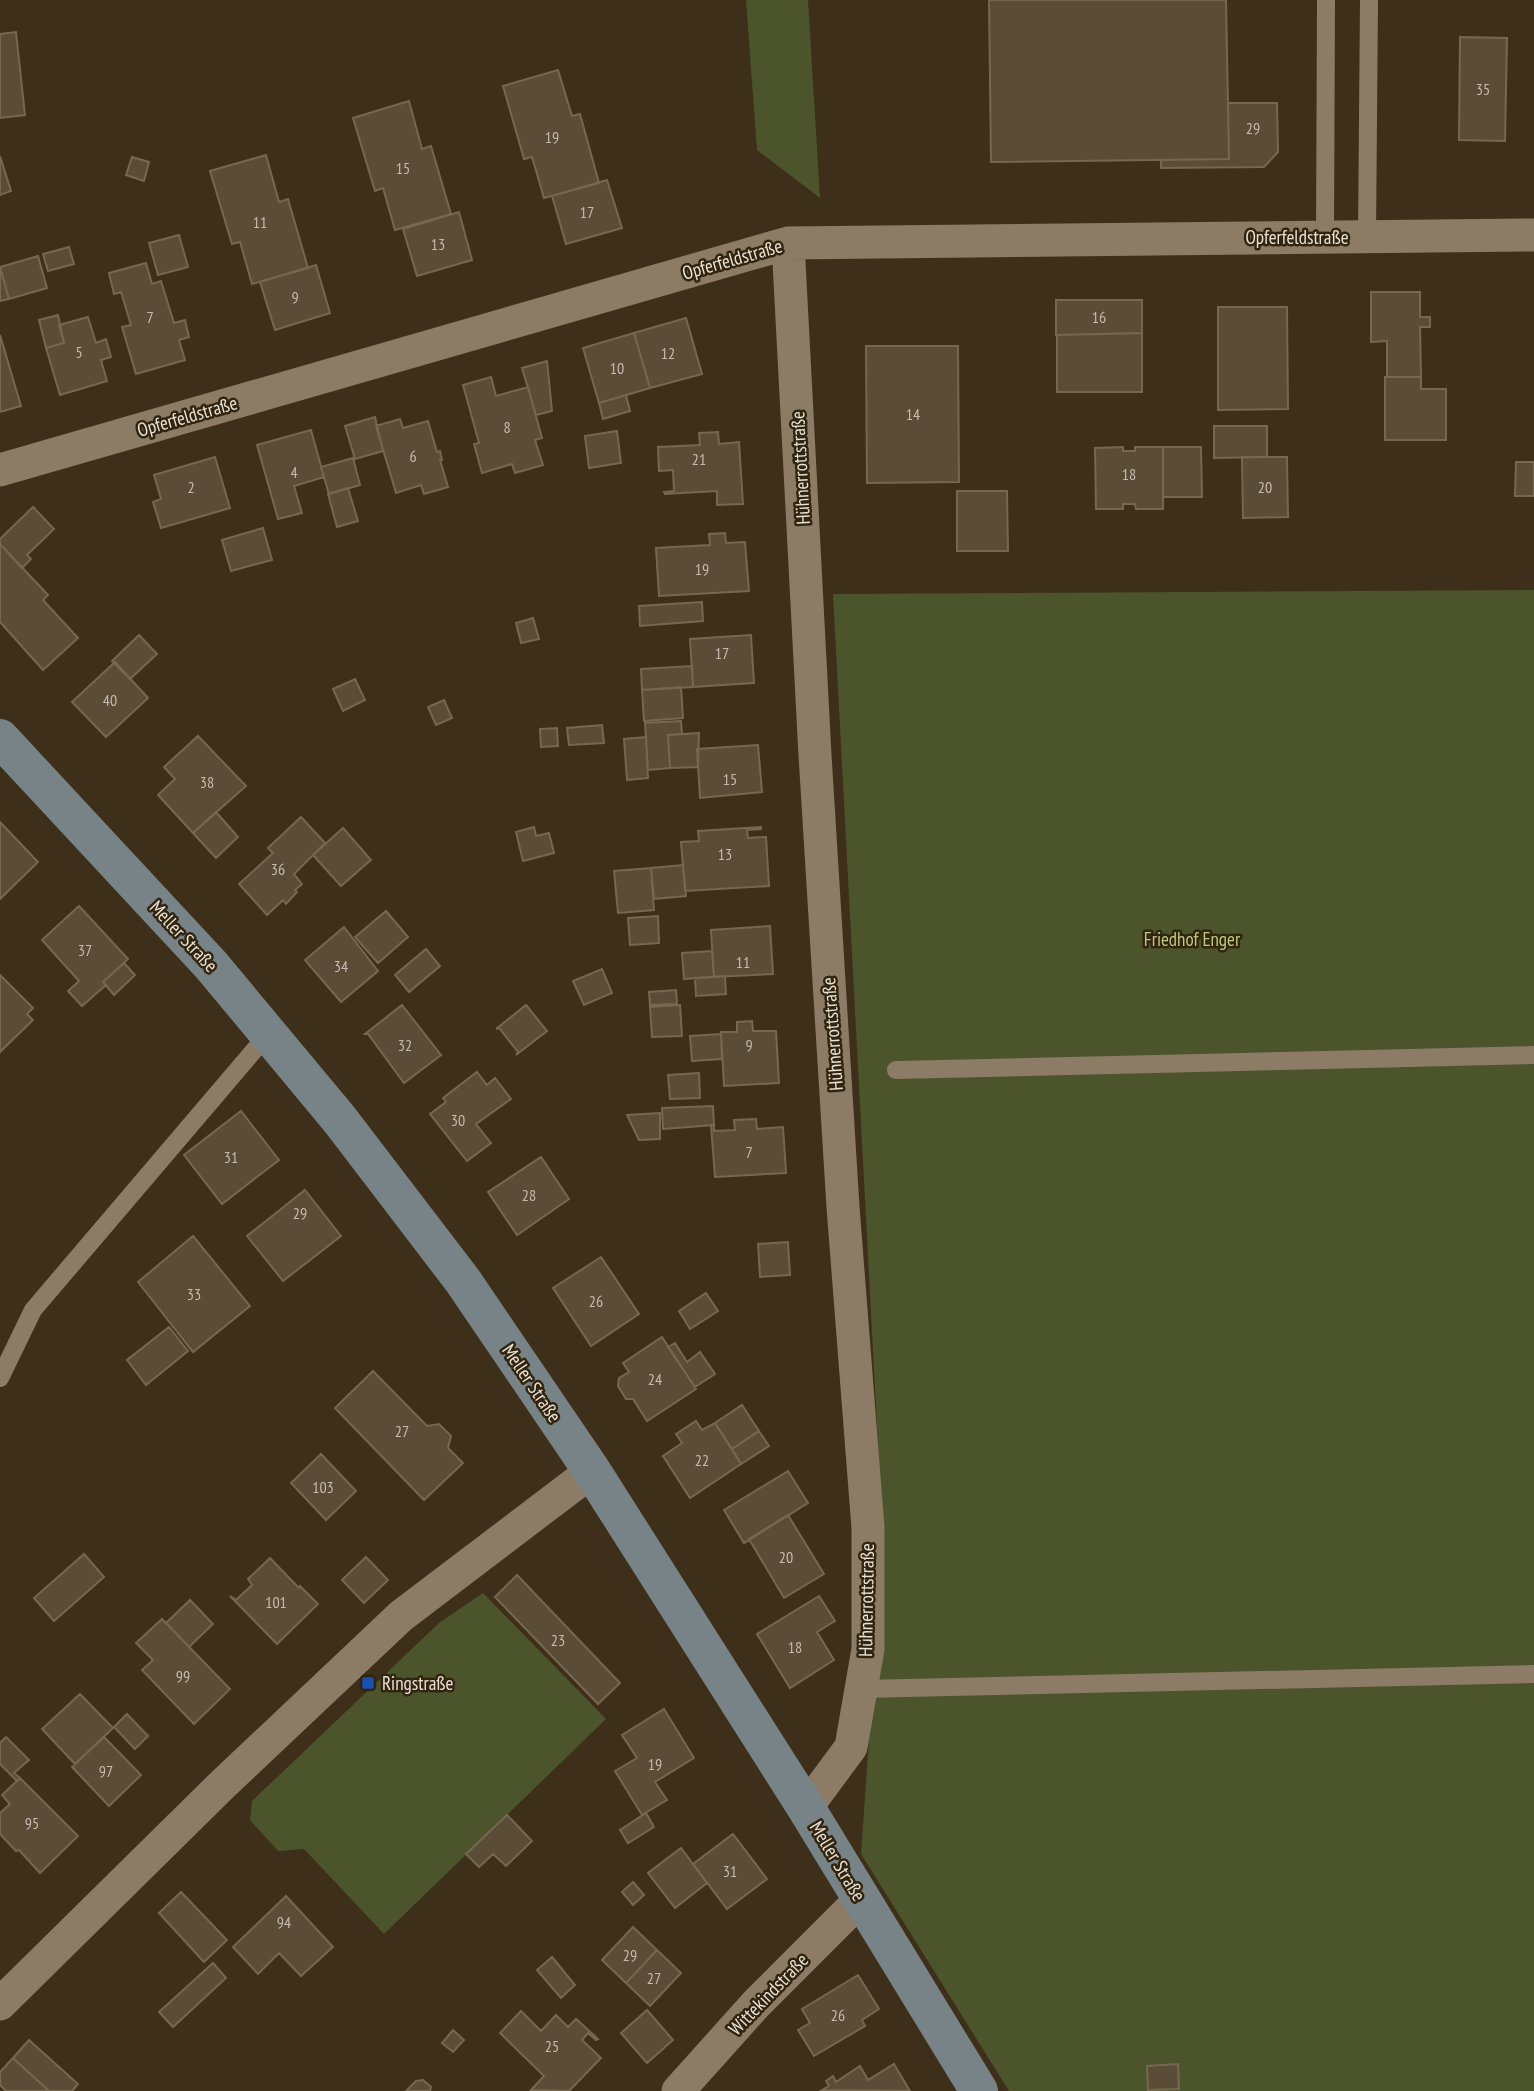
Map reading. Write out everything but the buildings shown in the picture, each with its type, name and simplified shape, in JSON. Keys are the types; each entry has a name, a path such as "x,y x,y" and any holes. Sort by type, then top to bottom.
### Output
{"main road":[{"name":"Meller Straße","path":"0,738 211,965 340,1120 463,1281 592,1471 806,1808 979,2091"}],"street":[{"name":"Opferfeldstraße","path":"0,470 788,243 1534,235"},
{"name":"Hühnerrottstraße","path":"788,243 815,755 843,1207 868,1528 868,1648 852,1747 806,1808"},
{"path":"0,2004 221,1786 401,1616 592,1471"},
{"name":"Wittekindstraße","path":"678,2091 756,2004 861,1899"}],"lane":[{"path":"1325,237 1326,0"},
{"path":"1367,237 1369,0"},
{"path":"0,1378 33,1310 268,1034"},
{"path":"896,1070 1534,1055"},
{"path":"861,1689 1534,1674"}],"green space":[{"path":"746,0 808,0 820,198 757,150"},
{"name":"Friedhof Enger","path":"1534,590 1534,2091 1009,2091 861,1854 883,1540 833,594"},
{"path":"483,1593 606,1719 384,1934 304,1849 278,1851 250,1820 252,1801 439,1623"}],"place":[{"name":"Ringstraße","path":"368,1683"}]}
